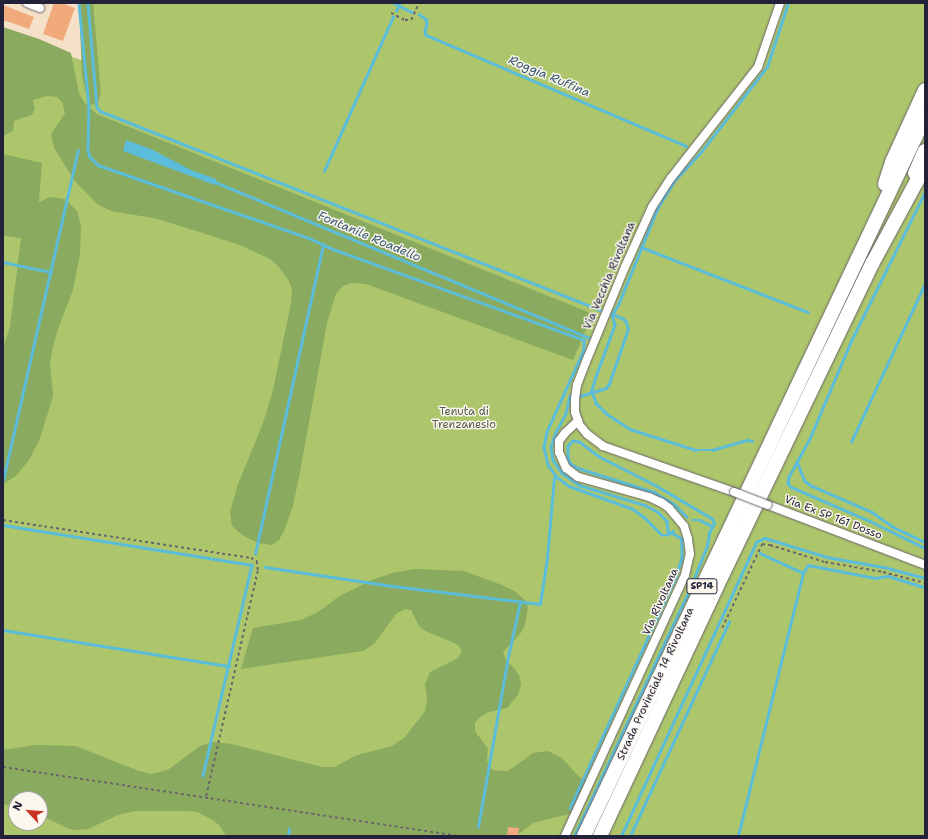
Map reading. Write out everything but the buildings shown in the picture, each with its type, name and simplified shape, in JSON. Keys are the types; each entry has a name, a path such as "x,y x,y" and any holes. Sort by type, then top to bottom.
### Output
{"highway":[{"path":"866,242 893,160 925,90"},
{"path":"866,242 925,117"},
{"path":"876,256 925,151"},
{"path":"876,256 925,166"},
{"name":"Strada Provinciale 14 Rivoltana","path":"584,836 866,242"},
{"name":"Strada Provinciale 14 Rivoltana","path":"600,836 716,588 876,256"}],"street":[{"path":"27,3 40,8"},
{"name":"Via Vecchia Rivoltana","path":"578,421 575,406 577,385 652,207 671,178 758,67 780,3"},
{"name":"Via Ex SP 161 Dosso","path":"578,421 587,434 606,448 734,492 925,565"},
{"name":"Via Rivoltana","path":"565,836 680,586 688,567 690,554 684,526 669,508 662,503 649,497 578,477 566,468 559,455 559,441 578,421"}],"path":[{"path":"391,13 405,20 411,20 419,3"},
{"path":"3,520 251,558 257,562 258,571 206,798"},
{"path":"722,628 762,544 770,545 825,562 883,572 925,584"},
{"path":"3,767 457,836"}],"green space":[{"path":"79,3 93,3 101,93 98,103 91,105 87,98 82,76"},
{"name":"Tenuta di Trenzanesio","path":"85,3 925,3 925,836 3,836 3,33 84,61"},
{"path":"3,27 39,39 71,53 79,93 84,102 97,114 593,314 573,360 366,284 352,283 343,286 336,294 327,323 293,506 284,531 279,540 272,545 258,543 242,535 232,526 230,512 238,484 263,423 273,390 291,303 292,289 289,281 278,266 270,259 240,245 158,219 111,211 97,204 74,180 54,148 51,134 65,113 62,102 57,97 47,96 33,100 35,108 32,115 14,121 13,131 3,136"},
{"path":"3,154 42,163 39,202 50,197 65,199 77,211 81,226 80,254 73,290 58,329 52,351 50,364 53,394 52,400 39,441 29,460 16,476 3,484 3,348 10,327 21,238 3,236"},
{"path":"415,569 464,571 502,585 516,592 527,602 528,607 525,625 520,634 503,652 506,660 515,669 520,677 521,685 518,695 507,708 489,712 480,717 475,723 475,731 488,749 487,761 493,770 508,771 533,753 548,751 562,758 579,777 590,780 577,812 533,823 516,836 226,836 220,826 213,820 197,812 135,811 118,815 88,829 76,830 69,829 48,819 48,791 8,791 8,805 3,804 3,750 36,745 76,746 139,771 152,774 169,769 200,746 212,742 232,744 322,767 334,767 357,755 392,746 405,737 425,711 427,699 425,684 430,672 458,658 462,651 459,646 452,642 425,631 419,626 411,610 405,609 396,614 374,644 363,651 241,669 253,628 301,620 318,612 338,597 369,581 392,573"}],"water":[{"path":"126,140 151,149 191,170 216,179 217,182 215,185 123,151"}],"waterway":[{"path":"79,3 89,106 88,150 90,157 98,165 309,238 333,249 584,340 584,350 547,432 544,447 548,465 557,477 569,486 633,509 644,517 662,535 667,535 673,531"},
{"path":"88,3 97,107 100,111 603,311"},
{"name":"Roggia Ruffina","path":"394,3 412,12"},
{"path":"612,314 618,305 658,207 674,181 701,152 767,67 788,3"},
{"name":"Roggia Ruffina","path":"396,11 399,5"},
{"name":"Roggia Ruffina","path":"419,14 426,19 426,35 686,146"},
{"path":"324,171 393,17"},
{"path":"3,480 78,150"},
{"name":"Fontanile Roadello","path":"215,182 589,338"},
{"path":"925,193 852,340 810,439 789,477 788,483 791,487 870,521 925,548"},
{"path":"255,554 323,244"},
{"path":"641,247 808,312"},
{"path":"3,262 51,272"},
{"path":"851,442 925,283"},
{"path":"612,314 615,325 592,390 596,403 607,414 630,429 696,450 712,450 748,440 752,441"},
{"path":"580,396 606,388 609,384 628,329 626,322 623,319 612,314"},
{"path":"570,396 566,414 556,432 551,447 553,460 562,473 579,485 645,505 658,512 667,521 668,531 681,538 682,544 682,558 676,577 570,808"},
{"path":"574,836 690,588 707,546 709,533 714,523 712,519 656,486 599,457 579,442 573,441 568,446 568,457 570,463 578,468 654,492 674,504 687,517"},
{"path":"798,464 805,481 812,486 872,512 895,528 925,542"},
{"path":"265,567 393,586 540,604 547,558 554,478"},
{"path":"692,520 700,520 712,526"},
{"path":"3,525 252,565 203,775"},
{"path":"621,836 756,542 765,538 827,557 884,567 925,578"},
{"path":"760,553 803,573"},
{"path":"738,836 803,573 808,565 875,578 888,576 925,587"},
{"path":"478,827 509,652 520,602"},
{"path":"630,836 729,622"},
{"path":"3,630 229,666"},
{"path":"288,836 289,829"}]}
